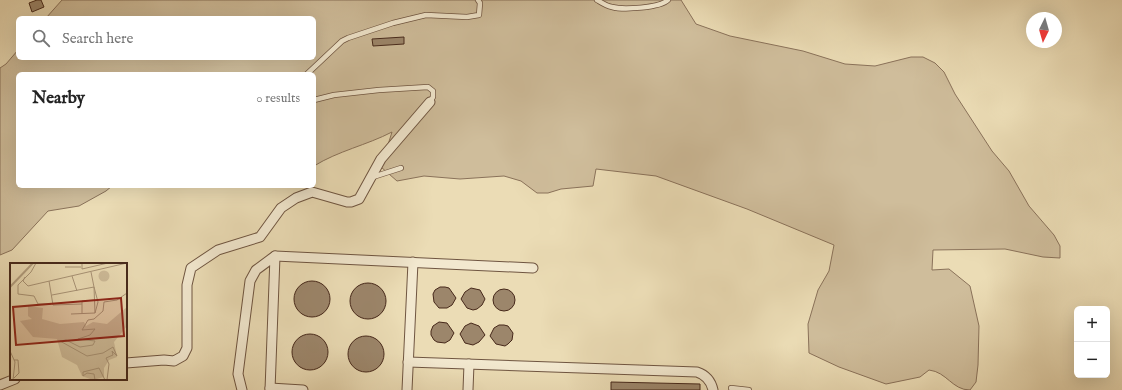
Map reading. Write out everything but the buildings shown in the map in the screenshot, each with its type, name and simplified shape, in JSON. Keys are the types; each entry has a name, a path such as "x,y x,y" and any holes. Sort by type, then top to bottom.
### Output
{"street":[{"path":"127,363 164,360 174,361 182,356 186,352 187,348 187,286 191,268 218,250 260,237 281,208 296,198 312,192 347,202 355,201 361,196 369,178 381,159 430,102"},
{"path":"275,256 270,389 302,390"},
{"path":"242,390 238,374 250,281 256,270 275,256 533,268"},
{"path":"407,390 413,262"},
{"path":"408,362 697,372 707,377 712,390"},
{"path":"468,390 469,364"},
{"path":"0,385 12,380"}],"lane":[{"path":"309,72 342,41 348,38 393,23 426,15 467,17 479,15 480,3 478,0"},
{"path":"597,0 612,8 625,9 665,3 668,0"},
{"path":"316,100 334,95 428,87 433,91 433,97 430,102"},
{"path":"369,178 402,168"},
{"path":"731,388 749,390"}],"shaded area":[{"path":"62,0 681,0 696,24 730,36 803,51 845,64 875,66 911,57 923,57 935,63 944,72 955,94 992,151 1009,171 1029,206 1054,235 1060,246 1060,258 1043,257 1005,249 933,250 932,270 949,269 970,286 979,326 976,382 970,390 964,389 935,371 929,370 920,377 886,384 839,367 809,353 808,324 818,290 829,271 834,245 747,209 656,176 596,169 593,186 561,189 548,193 537,193 521,181 504,176 460,179 424,176 397,181 381,167 392,132 333,156 316,165 316,72 16,72 16,188 110,188 79,206 48,211 12,250 0,255 0,68 6,64 16,52 16,60 316,60 316,16 48,16"}]}
